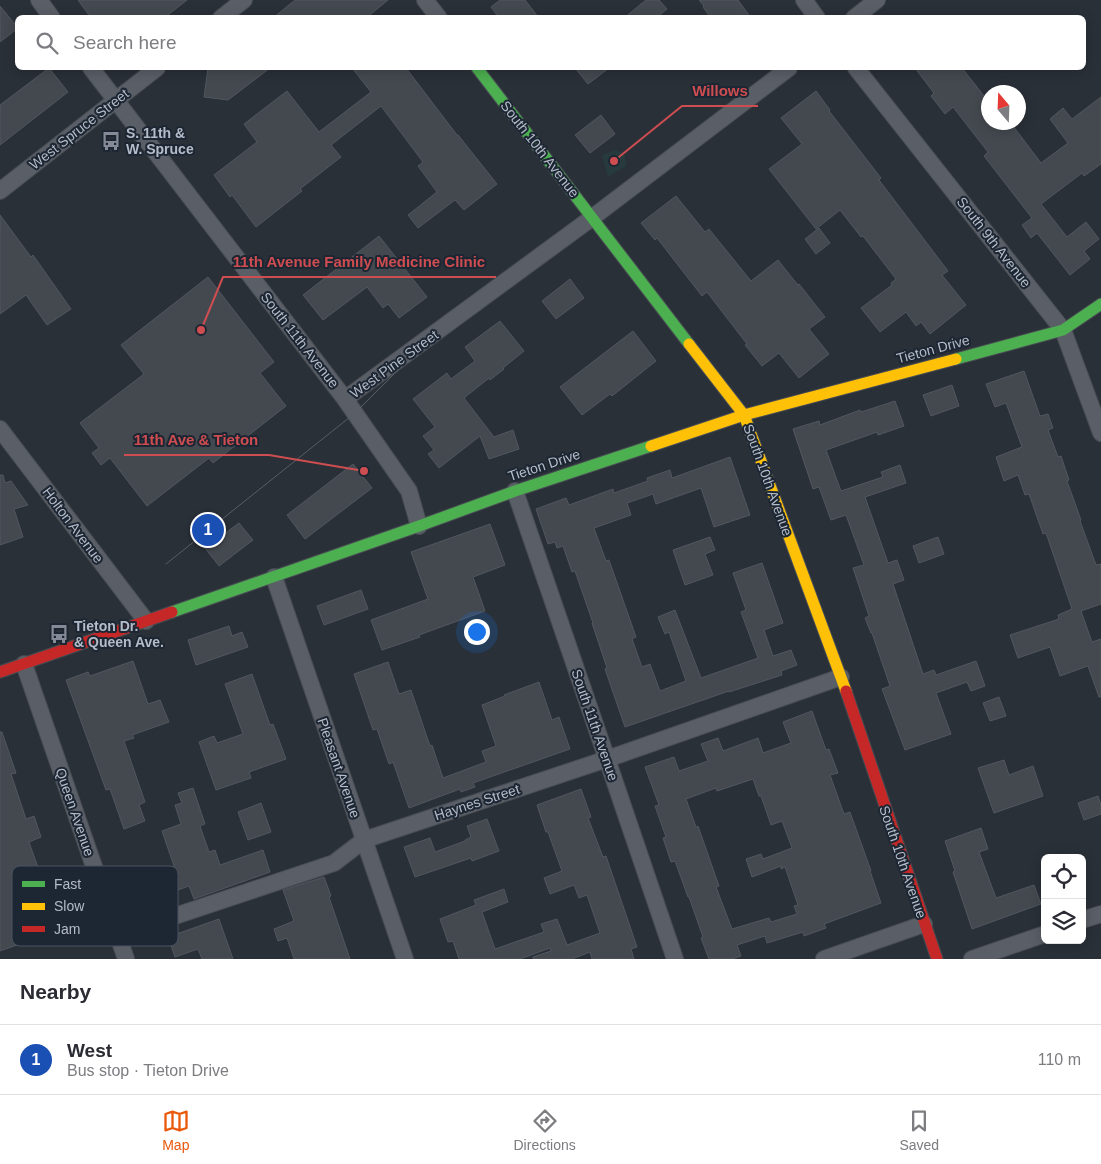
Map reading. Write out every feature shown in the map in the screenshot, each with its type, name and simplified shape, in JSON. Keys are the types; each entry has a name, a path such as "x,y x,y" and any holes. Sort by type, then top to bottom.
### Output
{"main road":[{"name":"South 10th Avenue","path":"479,70 744,415 841,677 936,959"},
{"name":"Tieton Drive","path":"0,672 419,526 515,490 744,415 1063,330 1101,304"}],"street":[{"path":"39,0 50,15"},
{"path":"226,15 244,0"},
{"path":"425,0 437,15"},
{"path":"804,0 816,15"},
{"path":"858,15 877,0"},
{"name":"South 11th Avenue","path":"93,70 345,399 409,491 419,526"},
{"name":"West Spruce Street","path":"0,191 154,70"},
{"name":"West Pine Street","path":"345,399 593,217 786,70"},
{"name":"South 9th Avenue","path":"858,70 1063,330 1101,433"},
{"name":"Holton Avenue","path":"0,429 146,621"},
{"name":"South 11th Avenue","path":"515,490 675,959"},
{"name":"Pleasant Avenue","path":"274,577 405,959"},
{"name":"Queen Avenue","path":"24,664 94,866"},
{"name":"Haynes Street","path":"178,915 334,863 364,840 607,759 841,677"},
{"path":"1086,919 1101,914"},
{"path":"824,959 924,924"},
{"path":"972,959 1041,935"},
{"name":"Queen Avenue","path":"122,946 126,959"}],"green space":[{"path":"616,150 625,155 626,166 608,177 602,155"}],"building":[{"path":"78,0 187,0 168,15 89,15"},
{"path":"295,0 388,0 370,15 277,15"},
{"path":"500,0 525,0 537,15 497,15 491,7"},
{"path":"646,0 659,0 667,9 660,15 628,15"},
{"path":"699,0 738,0 749,15 709,15"},
{"path":"0,6 15,24 15,30 0,42"},
{"path":"46,70 51,70 68,92 0,145 0,105"},
{"path":"208,70 267,70 228,100 204,97"},
{"path":"354,70 408,70 497,184 464,210 455,200 418,228 408,215 437,192 418,166 423,162 381,106 331,145 341,157 256,227 214,175 257,142 244,124 287,91 319,132 371,92"},
{"path":"577,70 606,70 588,84"},
{"path":"917,70 964,70 981,92 981,130 1016,130 1041,163 1068,143 1050,119 1063,108 1072,119 1101,97 1101,164 1084,176 1082,173 1041,204 1067,237 1086,222 1099,239 1084,251 1090,259 1070,275 1037,233 1031,238 1022,225 1032,218 984,156 988,152 953,107 945,114 931,96 934,93"},
{"path":"816,91 829,111 881,178 879,180 948,271 942,275 966,305 930,334 921,322 916,326 906,312 880,332 861,308 892,285 891,283 896,279 840,210 816,229 769,169 802,144 781,118"},
{"path":"601,115 615,134 590,153 575,135"},
{"path":"676,196 705,232 709,229 751,281 778,260 825,317 809,329 829,354 799,378 779,353 762,366 707,292 702,296 657,238 655,240 641,223"},
{"path":"0,215 31,257 33,255 71,309 47,325 26,295 0,314"},
{"path":"819,228 830,243 816,254 805,239"},
{"path":"379,236 427,297 399,318 388,304 383,308 367,287 323,320 303,295"},
{"path":"208,277 274,362 260,373 286,406 213,463 209,458 147,506 110,458 101,465 92,453 99,448 80,423 144,374 121,345"},
{"path":"570,279 584,298 556,319 542,301"},
{"path":"500,321 524,351 490,380 489,378 464,398 494,437 513,430 519,449 489,459 480,436 439,468 428,454 434,450 423,436 435,427 413,399 447,373 451,379 475,361 465,347"},
{"path":"633,331 656,361 612,396 610,394 582,415 560,387"},
{"path":"1024,371 1040,416 1048,414 1053,428 1048,430 1058,457 1061,456 1080,521 1096,565 1101,564 1101,604 1081,611 1092,642 1101,639 1101,697 1099,697 1088,666 1060,676 1050,647 1018,658 1010,635 1059,619 1058,615 1072,609 1046,533 1043,534 1029,494 1025,495 1018,475 1004,481 996,457 1022,447 1006,403 995,407 986,384"},
{"path":"952,385 959,406 931,416 923,395"},
{"path":"895,401 904,426 878,435 877,432 826,450 841,491 883,477 881,472 900,465 906,483 865,497 888,563 897,560 904,580 893,584 923,674 934,670 936,675 976,661 985,686 971,691 967,682 936,693 951,734 905,750 882,689 890,686 865,618 869,616 853,568 864,565 846,515 831,520 819,487 813,489 793,429 819,421 820,425 860,410 861,412"},
{"path":"730,457 750,515 714,527 701,488 656,504 653,494 627,503 631,515 594,528 606,561 609,560 636,637 632,639 642,667 650,664 660,691 686,681 669,632 665,634 658,617 675,610 701,678 758,658 741,612 746,610 733,573 762,563 783,623 764,630 773,656 791,650 797,665 781,671 782,675 625,727 575,571 572,572 563,546 557,548 555,542 548,544 536,509 566,498 569,505 613,489 614,493 648,481 647,478 670,470 672,478"},
{"path":"353,464 372,488 305,539 287,515"},
{"path":"0,475 3,475 5,483 11,481 28,505 14,509 23,537 0,545"},
{"path":"239,523 253,540 219,566 205,548"},
{"path":"490,524 505,565 473,577 485,611 382,650 371,620 428,599 411,552"},
{"path":"710,537 715,550 705,554 713,575 685,585 673,550"},
{"path":"938,537 944,554 919,563 913,546"},
{"path":"361,590 368,609 324,625 317,606"},
{"path":"229,626 232,636 242,632 248,647 196,665 188,640"},
{"path":"133,661 148,704 160,700 169,722 132,735 134,738 124,741 145,802 139,805 145,821 124,829 110,789 106,790 66,680 88,672 90,676"},
{"path":"388,662 399,694 411,690 443,778 486,762 482,751 496,746 482,705 539,682 552,720 559,717 570,749 473,783 475,787 461,792 460,789 409,808 393,762 389,764 377,729 373,730 354,674"},
{"path":"252,674 270,725 273,724 286,759 249,772 251,778 216,790 199,742 214,736 217,743 243,734 225,684"},
{"path":"999,697 1006,716 990,721 983,703"},
{"path":"812,711 826,750 829,749 838,773 830,775 844,814 850,812 881,903 824,924 826,928 804,936 803,932 767,943 765,936 737,945 741,956 732,959 709,959 689,897 675,861 671,862 663,838 666,837 655,806 659,805 645,767 674,757 679,771 708,761 701,744 718,738 723,751 758,738 763,753 791,743 783,722","holes":["753,779 759,796 761,796 771,825 782,821 792,848 763,859 761,854 746,859 752,877 781,866 781,869 785,867 798,905 794,906 797,914 771,922 769,918 732,929 716,887 719,886 698,826 696,827 686,799 716,788 717,791"]},
{"path":"0,732 2,732 16,773 11,774 26,819 34,816 41,837 29,842 37,866 12,866 12,946 14,946 0,951"},
{"path":"1004,760 1009,775 1033,766 1043,796 994,813 978,768"},
{"path":"193,788 205,824 200,826 209,852 215,850 220,865 263,850 270,872 194,899 189,886 178,890 178,866 174,866 162,831 181,824 175,805 182,803 178,793"},
{"path":"581,789 591,817 588,818 603,857 606,856 637,947 631,949 634,959 592,959 590,952 572,959 533,959 533,957 551,951 550,948 520,959 459,959 453,941 448,942 440,919 476,905 474,900 504,889 508,902 482,912 495,949 544,932 541,924 557,919 567,945 600,933 587,895 579,898 574,885 550,894 544,878 562,871 537,805"},
{"path":"1098,796 1101,814 1084,820 1078,803"},
{"path":"261,803 271,832 248,840 238,812"},
{"path":"487,819 499,851 472,861 471,858 415,877 404,847 430,838 435,852 465,841 471,837 467,826"},
{"path":"981,828 988,849 979,852 996,898 1034,885 1041,904 972,929 945,841"},
{"path":"324,877 350,959 294,959 287,938 278,941 274,929 294,921 283,890"},
{"path":"219,919 233,959 202,959 198,949 175,957 171,946 178,946 178,933"}],"tram line":[{"path":"166,564 355,413 443,328"}],"traffic: fast":[{"path":"479,70 689,344"},
{"path":"956,359 1063,330 1101,304"},
{"path":"172,612 515,491 651,446"}],"traffic: slow":[{"path":"689,344 744,415 846,691"},
{"path":"651,446 744,415 956,359"}],"traffic: jam":[{"path":"0,672 172,612"},
{"path":"846,691 937,959"}],"place":[{"name":"S. 11th & W. Spruce","path":"111,141"},
{"name":"Willows","path":"614,161"},
{"name":"11th Avenue Family Medicine Clinic","path":"201,330"},
{"name":"11th Ave & Tieton","path":"364,471"},
{"name":"West","path":"208,530"},
{"name":"Tieton Dr. & Queen Ave.","path":"59,634"}]}
